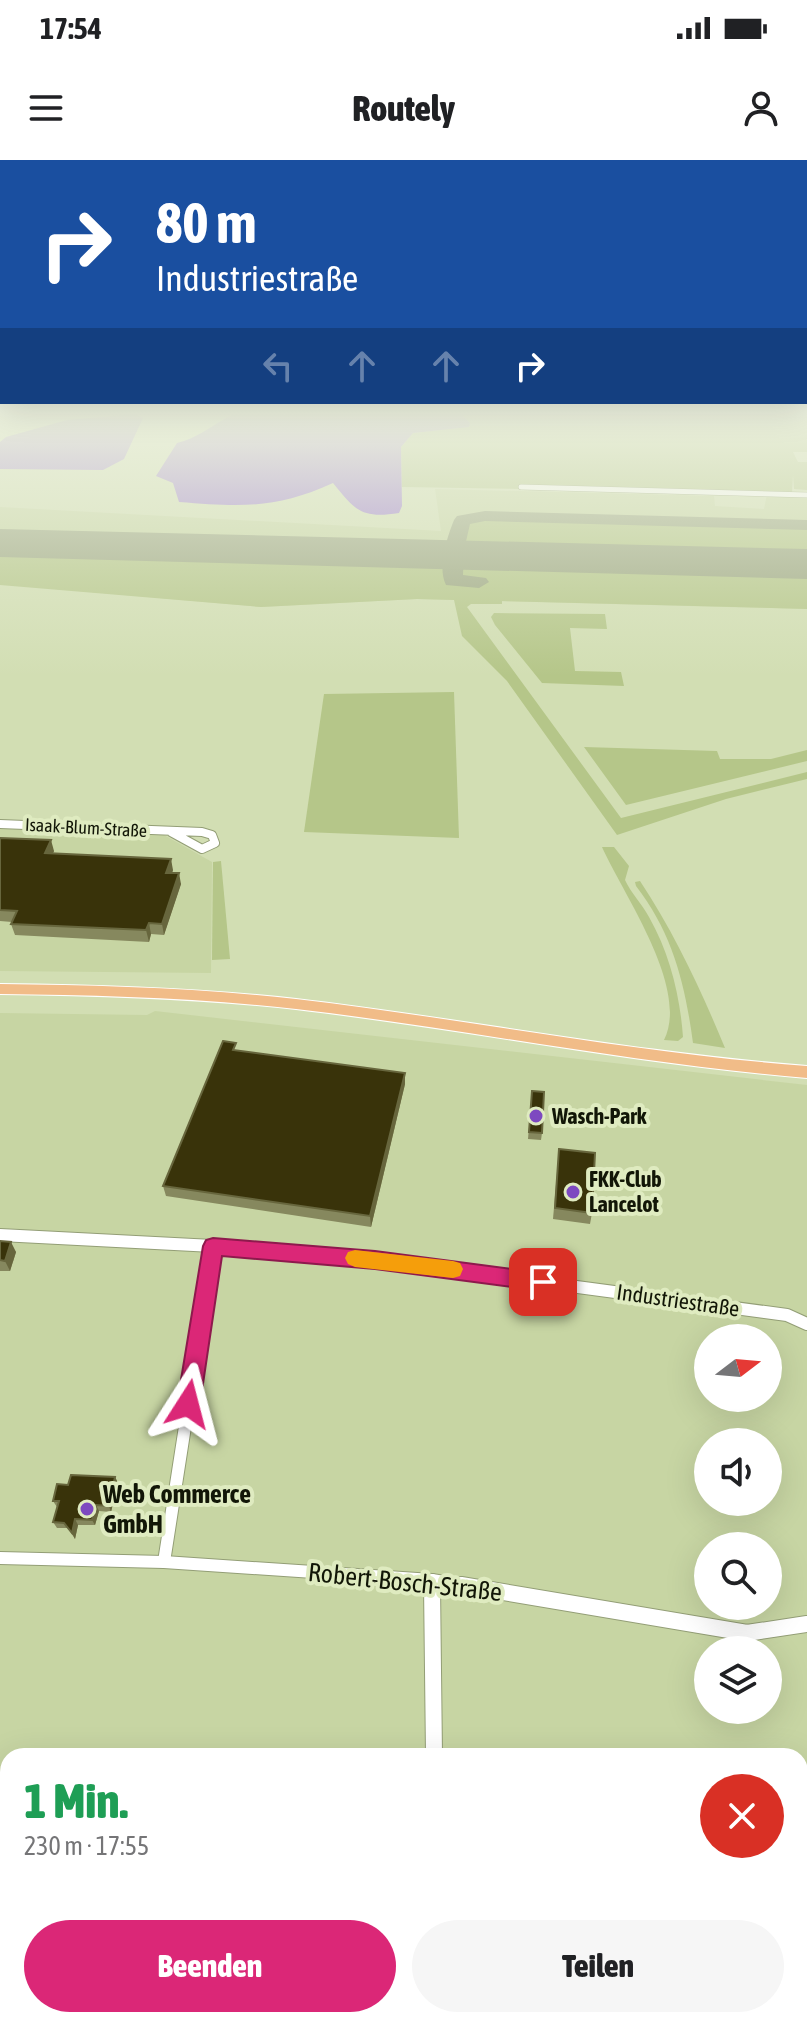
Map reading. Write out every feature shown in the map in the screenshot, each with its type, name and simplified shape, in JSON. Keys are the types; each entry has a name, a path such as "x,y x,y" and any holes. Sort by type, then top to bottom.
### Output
{"main road":[{"path":"0,989 225,997 726,1065 807,1072"}],"street":[{"name":"Isaak-Blum-Straße","path":"0,824 202,832 212,835 215,843 202,849 171,832"},
{"name":"Industriestraße","path":"0,1235 213,1246 467,1271 787,1315 807,1324"},
{"path":"164,1562 213,1246"},
{"name":"Robert-Bosch-Straße","path":"0,1558 164,1562 432,1580 747,1633 807,1624"},
{"path":"432,1580 434,1748"}],"shaded area":[{"path":"179,501 280,501 221,505"},
{"path":"348,501 402,501 399,513 386,515 367,513"},
{"path":"437,501 715,501 715,506 764,509 766,501 807,501 807,609 417,599 261,607 0,584 0,507 441,531"},
{"path":"487,518 807,525 807,559 479,551 464,542 469,523"},
{"path":"0,548 807,568 807,609 502,601 502,604 471,604 467,607 621,818 807,772 807,779 726,799 617,835 507,681 462,636 454,600 261,607 0,585"},
{"path":"494,613 605,614 607,629 570,628 575,671 621,672 624,686 542,683 495,625 491,617"},
{"path":"454,692 459,838 304,832 324,694"},
{"path":"584,747 717,751 720,759 771,759 807,750 807,761 626,805"},
{"path":"0,826 164,835 212,862 211,973 0,971"},
{"path":"602,847 614,847 629,866 625,880 663,946 679,1006 683,1037 678,1041 664,1040 670,1019 662,969"},
{"path":"221,861 230,959 212,960 213,862"},
{"path":"640,881 687,963 725,1048 693,1043 675,960 659,922 636,886 635,882"},
{"path":"155,1011 807,1085 807,1748 0,1748 0,1013 147,1015"}],"building":[{"path":"0,838 51,840 45,853 171,859 166,873 179,873 162,924 149,923 146,930 11,924 17,911 0,910"},
{"path":"223,1041 236,1043 233,1050 405,1073 370,1216 163,1186"},
{"name":"Wasch-Park","path":"532,1091 544,1092 542,1133 529,1132"},
{"name":"FKK-Club Lancelot","path":"559,1149 595,1153 592,1213 555,1208"},
{"path":"0,1241 11,1242 5,1261 0,1260"},
{"name":"Web Commerce GmbH","path":"71,1475 115,1477 109,1506 96,1505 92,1520 75,1519 72,1533 64,1523 53,1522 59,1501 53,1501 57,1484 68,1485"}],"taxiway":[{"path":"479,582 453,581 455,550 463,520 485,516 807,525"}],"runway":[{"path":"0,543 807,564"}],"slow traffic":[{"path":"355,1258 453,1269"}],"place":[{"name":"Wasch-Park","path":"536,1116"},
{"name":"FKK-Club Lancelot","path":"573,1192"},
{"name":"Web Commerce GmbH","path":"87,1509"}],"route":[{"path":"188,1404 213,1246 375,1260 543,1282"}]}
